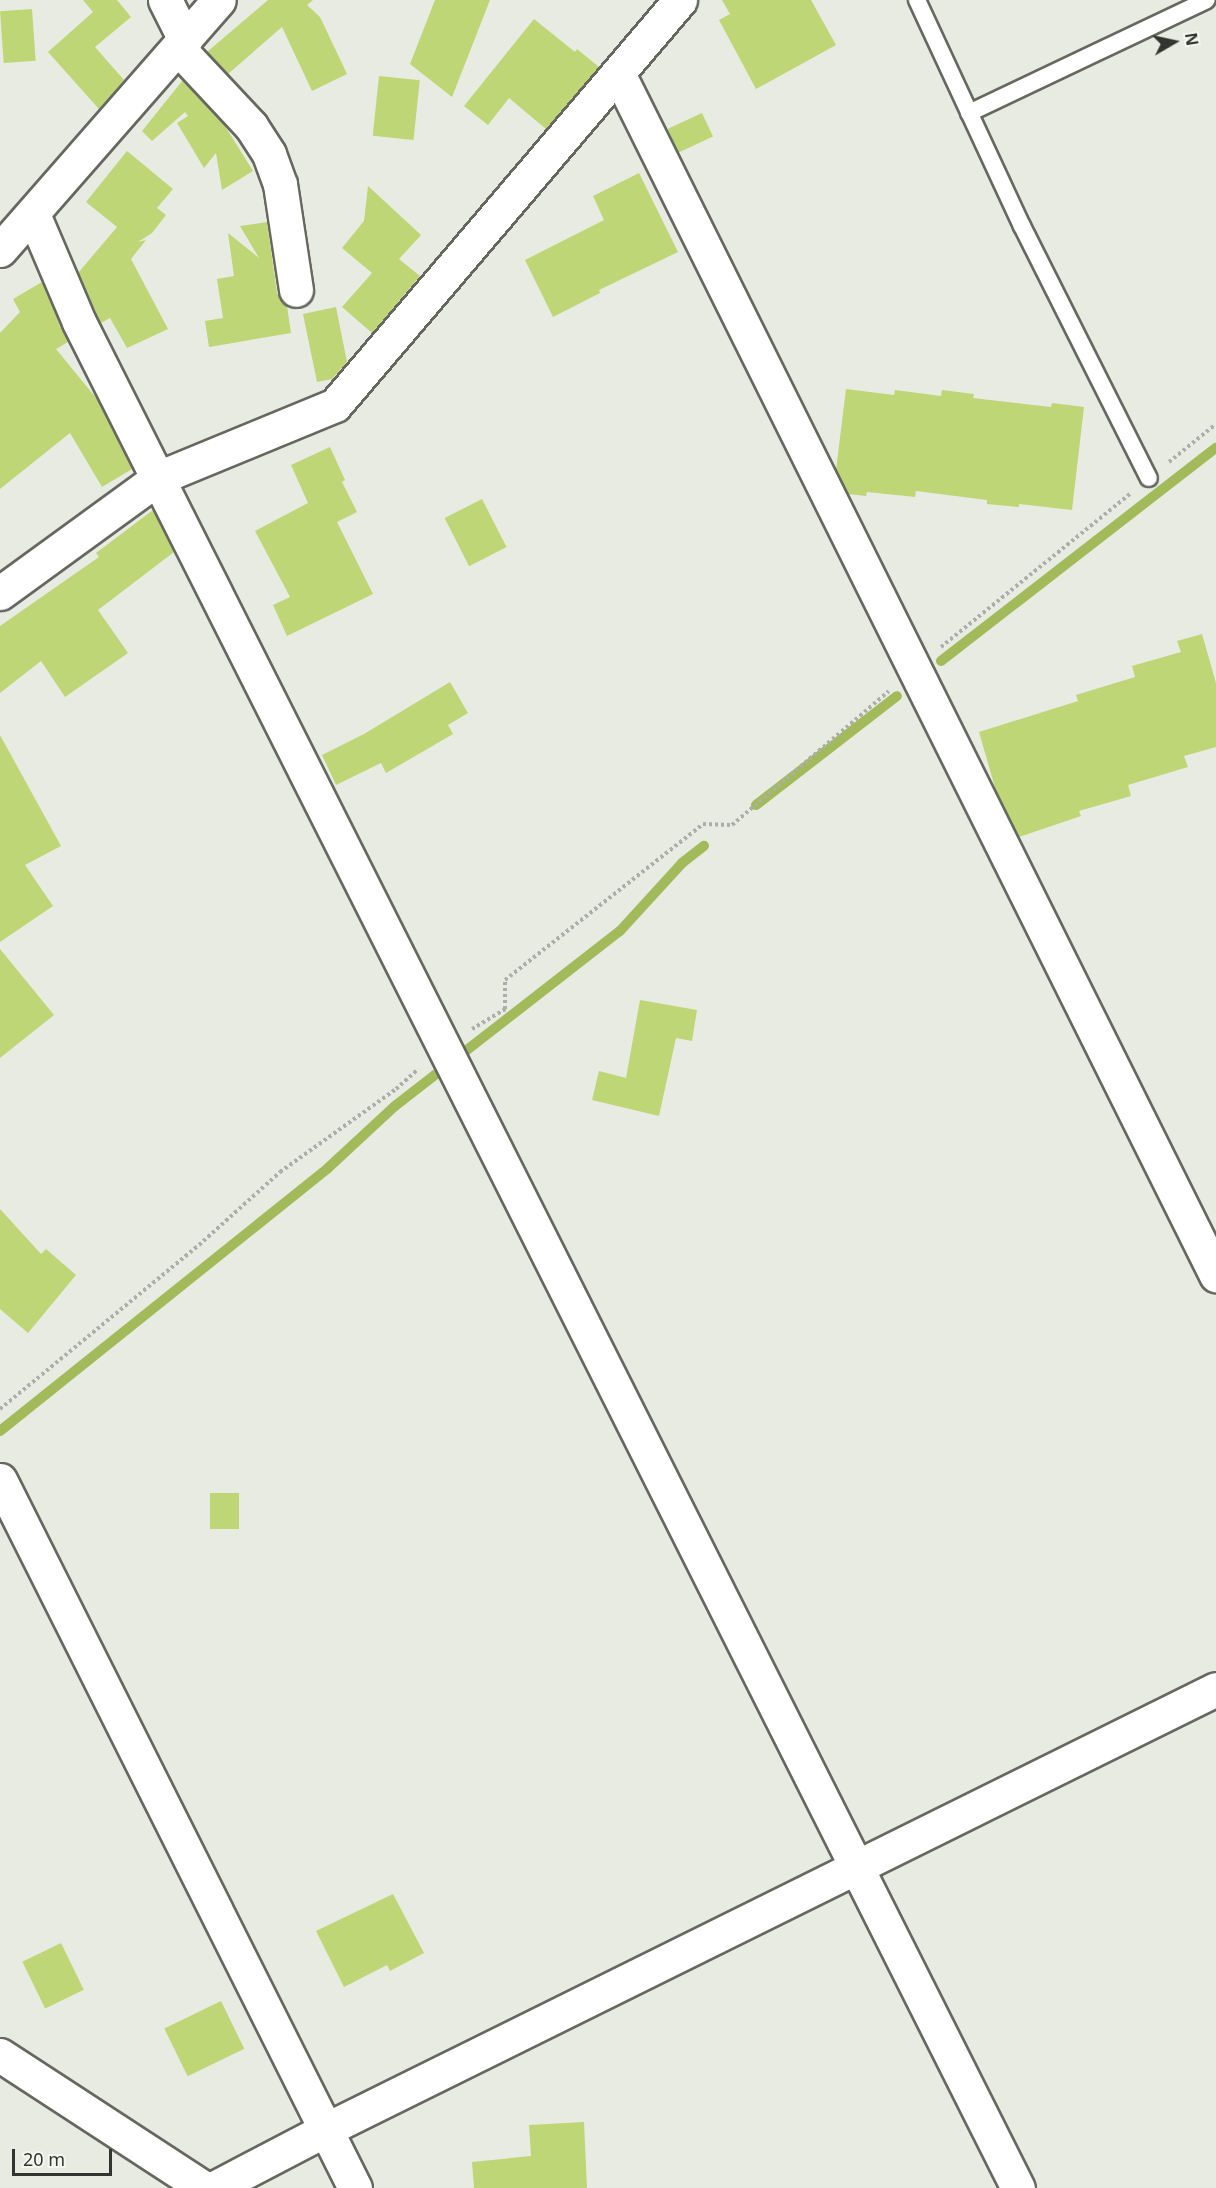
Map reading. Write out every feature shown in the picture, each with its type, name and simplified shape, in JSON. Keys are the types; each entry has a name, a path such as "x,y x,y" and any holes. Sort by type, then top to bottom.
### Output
{"street":[{"path":"165,0 181,44 251,126 269,154 280,184 296,290"},
{"path":"0,250 219,0"},
{"path":"0,593 158,478 335,405 680,0"},
{"path":"618,73 1216,1275"},
{"path":"33,214 79,322 1018,2188"},
{"path":"0,1480 355,2188"},
{"path":"214,2188 325,2130 1216,1689"},
{"path":"0,2055 204,2188"}],"lane":[{"path":"917,0 1022,226 1149,478"},
{"path":"969,113 1207,0"}],"path":[{"path":"0,1409 199,1245 280,1172 396,1089 444,1046 505,1009 505,980 703,824 732,825 915,669 1216,424"}],"building":[{"path":"83,0 117,0 131,17 95,47 124,80 99,109 48,52 93,12"},
{"path":"268,0 313,0 307,5 320,17 347,74 312,91 282,27 228,74 207,52"},
{"path":"435,0 490,0 452,97 410,64"},
{"path":"722,0 811,0 836,45 756,89 719,20 730,14"},
{"path":"32,9 36,61 4,63 0,11"},
{"path":"534,19 575,52 577,49 599,67 546,129 509,98 488,125 464,106"},
{"path":"379,76 420,80 414,140 373,136"},
{"path":"183,80 225,126 253,171 222,190 216,153 204,168 177,123 188,116 185,112 152,141 142,131"},
{"path":"702,113 713,137 679,153 668,129"},
{"path":"127,151 173,189 157,208 166,215 152,233 138,242 146,240 131,259 168,329 127,348 110,318 101,323 78,273 117,227 86,202"},
{"path":"639,173 678,252 599,290 600,293 553,317 525,260 604,220 593,196"},
{"path":"368,186 421,235 399,259 420,276 372,333 342,307 372,273 342,248 364,221"},
{"path":"267,222 277,293 287,306 291,333 209,347 205,321 223,318 217,279 234,276 228,233 259,258 240,226"},
{"path":"42,282 68,342 56,349 97,399 132,469 102,487 70,433 0,489 0,333 20,312 13,299"},
{"path":"336,307 347,362 332,379 317,382 303,314"},
{"path":"846,389 894,395 895,390 941,396 942,390 974,394 973,398 1051,407 1052,403 1084,407 1072,510 1019,504 1019,507 987,504 987,500 916,491 915,497 867,492 866,496 848,494 836,470"},
{"path":"330,447 345,480 342,482 357,512 337,522 373,594 287,636 273,605 290,597 255,531 308,503 291,465"},
{"path":"482,499 507,547 469,566 445,518"},
{"path":"153,510 174,552 98,610 128,653 65,697 41,661 0,693 0,626 99,557 96,553"},
{"path":"1202,634 1216,683 1216,747 1184,756 1188,767 1128,785 1131,796 1079,811 1081,816 1019,837 996,791 979,732 1078,701 1076,695 1135,677 1132,666 1181,652 1177,641"},
{"path":"450,682 468,713 448,725 453,734 386,773 381,763 336,785 322,755 364,734"},
{"path":"0,735 61,846 25,865 53,906 0,942"},
{"path":"0,949 54,1015 0,1058"},
{"path":"640,1000 697,1010 692,1041 676,1038 659,1116 592,1100 599,1071 626,1078"},
{"path":"0,1209 41,1254 46,1249 76,1275 28,1333 0,1309"},
{"path":"210,1493 239,1493 239,1529 210,1529"},
{"path":"393,1894 424,1953 390,1971 387,1965 344,1987 316,1931"},
{"path":"61,1943 84,1990 45,2009 22,1962"},
{"path":"221,2001 244,2049 188,2076 164,2029"},
{"path":"584,2122 587,2188 474,2188 472,2162 531,2156 529,2125"}],"waterway":[{"path":"941,661 1216,448"},
{"path":"756,805 897,696"},
{"path":"0,1431 328,1168 395,1106 620,931 682,863 704,846"}]}
